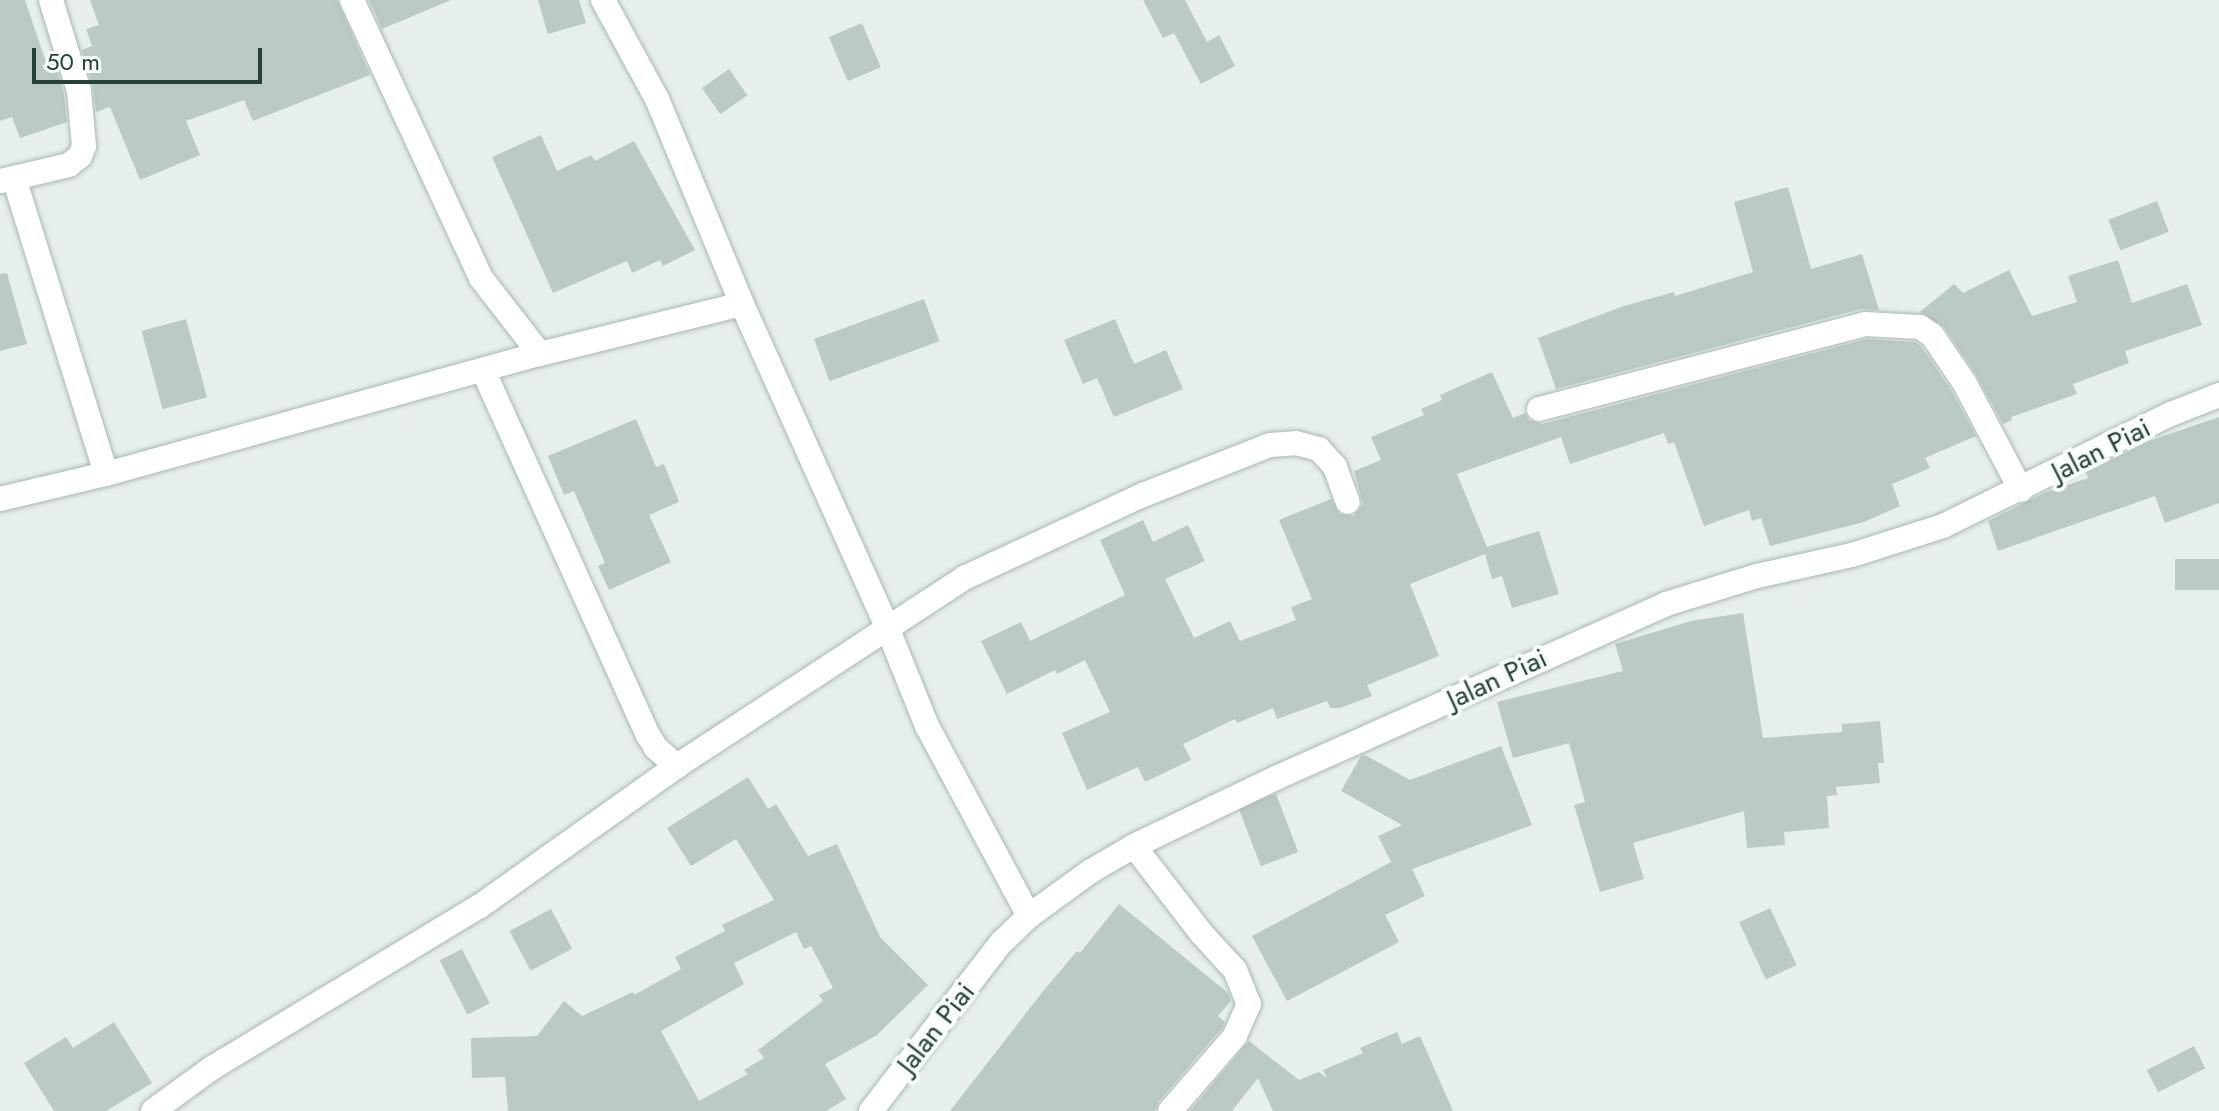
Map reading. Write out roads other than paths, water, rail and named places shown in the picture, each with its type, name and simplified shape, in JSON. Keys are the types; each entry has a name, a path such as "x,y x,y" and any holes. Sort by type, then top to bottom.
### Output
{"street":[{"path":"51,0 79,91 84,146 80,156 69,165 7,180 106,474"},
{"path":"352,0 481,278 540,354"},
{"path":"603,0 657,99 742,304 945,763 1029,916"},
{"path":"0,499 106,474 540,354 742,304"},
{"path":"1539,409 1865,324 1920,327 1932,335 1964,382 2021,490"},
{"path":"483,370 648,735 656,748 677,766"},
{"name":"Jalan Piai","path":"871,1111 1001,943 1029,916 1091,871 1134,846 1278,777 1666,604 1943,526 2171,414 2219,395"},
{"path":"153,1111 212,1068 480,906 677,766 966,577 1143,495 1270,445 1296,443 1319,449 1335,467 1348,502"},
{"path":"1134,846 1202,934 1235,970 1249,1004 1248,1015 1235,1036 1170,1111"}]}
